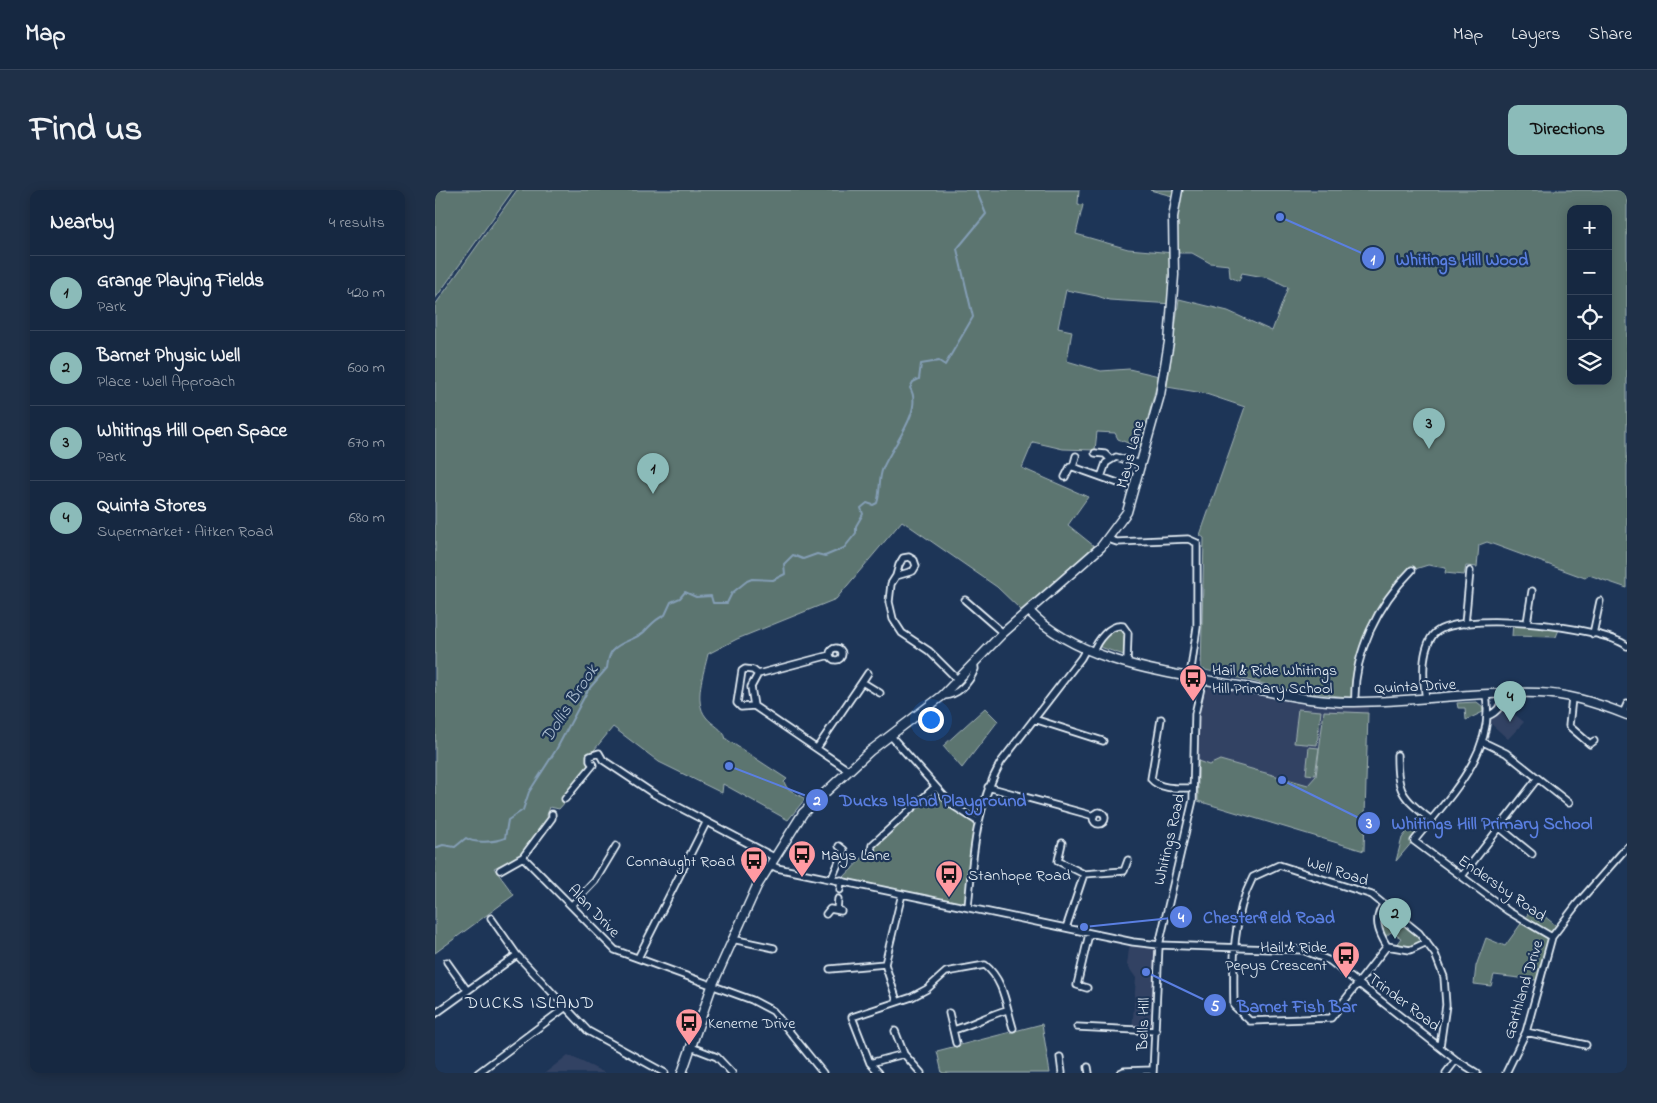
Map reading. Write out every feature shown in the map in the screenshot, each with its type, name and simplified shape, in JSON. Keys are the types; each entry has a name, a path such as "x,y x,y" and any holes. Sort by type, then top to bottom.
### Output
{"street":[{"name":"Mays Lane","path":"681,1073 712,986 733,939 769,864 803,813 848,770 890,735 942,696 1003,634 1108,539 1129,507 1162,386 1169,342 1175,275 1173,217 1178,190"},
{"path":"1095,453 1105,454 1110,459 1122,458 1141,464"},
{"path":"1065,477 1070,467 1073,466 1076,456"},
{"path":"1101,477 1110,459"},
{"path":"1073,466 1118,483"},
{"path":"1108,539 1117,542 1189,540 1197,543 1197,627 1189,676"},
{"path":"1355,702 1355,677 1361,654 1386,601 1395,587 1412,570"},
{"path":"1465,624 1470,571"},
{"path":"896,576 891,584 889,593 890,611 897,627 929,652 958,680"},
{"path":"1527,623 1532,591"},
{"path":"965,600 1003,634"},
{"path":"1593,634 1600,601"},
{"name":"Quinta Drive","path":"1029,611 1043,623 1089,650 1127,663 1297,698 1355,702 1542,693 1572,698 1625,714"},
{"path":"1426,699 1424,685 1427,646 1433,634 1441,628 1465,624 1527,623 1593,634 1627,646"},
{"path":"968,907 977,821 988,787 1001,762 1081,658 1113,627 1123,626 1128,633 1127,663"},
{"path":"830,655 758,674 751,687 754,706 848,770"},
{"name":"Mays Lane","path":"942,696 949,696 966,684 975,669 974,662"},
{"path":"754,706 747,708 737,704 742,671 753,670 758,674"},
{"path":"817,748 868,673"},
{"name":"Whitings Road","path":"1159,946 1191,810 1195,714 1203,679"},
{"path":"862,682 880,694"},
{"path":"1397,755 1397,778 1400,787 1411,803 1431,820 1467,773 1483,742 1488,716 1486,695"},
{"path":"1488,716 1497,712 1503,701 1502,695"},
{"path":"1572,698 1569,726 1590,744 1594,741"},
{"path":"1625,714 1627,704"},
{"path":"1034,719 1103,741"},
{"path":"1161,719 1151,779 1155,784 1176,788 1193,788"},
{"path":"890,735 952,805 977,821"},
{"path":"1483,742 1498,748 1569,803"},
{"path":"593,765 589,758 595,752 603,756 603,760 654,794 706,823 774,857"},
{"path":"593,765 599,766 603,760"},
{"path":"565,799 593,765"},
{"path":"1462,876 1537,778"},
{"path":"871,852 872,845 935,787"},
{"path":"988,787 1094,816"},
{"path":"500,870 523,857 552,818 552,814"},
{"name":"Endersby Road","path":"1431,820 1414,841 1508,911 1552,937"},
{"path":"638,958 706,823"},
{"path":"1499,827 1532,854"},
{"path":"1063,843 1058,861 1084,874 1121,872 1124,870 1128,860"},
{"path":"572,905 596,880 616,846"},
{"path":"832,878 845,850 839,846"},
{"name":"Garthland Drive","path":"1506,1073 1526,1032 1552,937 1577,904 1627,847"},
{"name":"Alan Drive","path":"523,857 615,950 752,1000 773,1011 823,1073"},
{"name":"Trinder Road","path":"769,864 777,868 832,878 1089,934 1159,946 1303,950 1330,961 1441,1046 1456,1060 1477,1073"},
{"name":"Well Road","path":"1387,946 1331,1018 1250,1021 1234,1006 1233,947 1235,934 1252,879 1275,865 1372,895 1419,933 1427,942 1440,966 1445,984 1446,1005 1441,1046"},
{"path":"1066,928 1084,874"},
{"path":"840,890 841,880"},
{"path":"897,1001 885,964 902,894"},
{"path":"826,914 830,909 839,911 838,900"},
{"path":"1384,904 1379,910 1378,930 1387,946 1410,950 1427,942"},
{"path":"491,918 517,955 588,1031 665,1073"},
{"path":"1087,988 1077,985 1089,934"},
{"path":"733,939 774,948"},
{"name":"Bells Hill","path":"1153,1071 1159,946"},
{"path":"435,1014 517,955"},
{"path":"447,962 467,990"},
{"path":"830,969 885,964"},
{"path":"879,1073 870,1063 852,1017 927,990 946,972 985,965 998,978 1013,1028"},
{"path":"478,1073 566,1007"},
{"path":"953,1030 973,1025 986,1016 1007,1010"},
{"path":"949,1013 956,1043"},
{"path":"1077,1027 1156,1031"},
{"path":"895,1031 904,1054 921,1073"},
{"path":"1526,1032 1586,1045"},
{"path":"691,1047 717,1057 731,1073"},
{"path":"870,1063 904,1054"},
{"path":"1060,1057 1062,1073"},
{"path":"1446,1073 1456,1060"},
{"path":"1120,1073 1134,1070 1153,1071"}],"shaded area":[{"path":"1210,687 1308,705 1368,707 1364,851 1198,801 1199,717 1205,690"},
{"path":"1504,706 1524,722 1508,739 1489,722"},
{"path":"1130,941 1158,946 1156,1031 1132,1031 1136,978 1127,965"},
{"path":"568,1055 605,1073 545,1073"}],"green space":[{"path":"435,190 513,190 435,299"},
{"path":"517,190 1079,190 1078,204 1083,205 1076,234 1128,249 1174,253 1176,197 1150,190 1627,190 1627,588 1589,575 1585,578 1487,542 1479,545 1477,567 1466,566 1464,575 1445,573 1446,568 1428,565 1412,570 1395,587 1361,654 1355,698 1289,690 1201,669 1204,538 1200,535 1245,407 1203,393 1167,387 1179,299 1228,311 1272,331 1288,287 1270,278 1242,273 1239,281 1230,277 1229,265 1210,263 1192,253 1175,253 1173,304 1109,300 1066,290 1058,328 1072,331 1067,361 1101,371 1129,369 1159,376 1140,448 1118,439 1115,433 1097,432 1095,450 1063,449 1033,442 1022,468 1088,497 1068,525 1094,546 1021,610 997,587 902,521 836,599 737,639 708,654 700,695 702,710 706,717 723,732 726,739 787,779 784,782 787,788 805,799 788,820 723,784 722,793 659,762 613,727 590,755 588,766 563,799 566,801 559,809 550,807 547,815 548,820 521,855 494,868 514,895 435,953 435,305"},
{"path":"1513,622 1560,627 1556,637 1512,636"},
{"path":"1122,628 1125,632 1126,653 1124,655 1100,647 1102,640 1108,634"},
{"path":"1477,702 1482,706 1483,712 1466,720 1465,708 1458,708 1457,703"},
{"path":"985,708 998,721 962,768 943,746"},
{"path":"1298,709 1321,711 1317,745 1294,743"},
{"path":"1324,711 1368,713 1364,851 1198,801 1198,761 1209,765 1220,760 1308,785 1316,776"},
{"path":"1309,747 1319,748 1315,775 1306,774"},
{"path":"935,787 977,821 968,907 841,880 910,808"},
{"path":"1422,812 1431,820 1396,861 1402,838"},
{"path":"1533,907 1559,928 1536,980 1494,975 1491,986 1474,984 1476,966 1486,938 1505,946"},
{"path":"1383,909 1386,909 1421,940 1420,943 1409,949 1395,946 1401,938 1391,932 1384,938 1379,923"},
{"path":"1042,1024 1050,1073 942,1073 937,1051"}],"waterway":[{"name":"Dollis Brook","path":"435,848 443,845 455,847 466,838 485,842 505,838 508,820 523,810 529,792 556,750 588,690 607,668 611,652 616,647 640,635 656,620 665,615 671,602 680,598 685,592 696,597 711,596 713,603 727,603 732,593 747,581 752,579 773,580 785,574 784,564 793,555 803,559 817,554 825,556 844,548 856,533 856,526 863,514 861,508 867,503 873,505 877,503 883,468 910,417 913,407 913,397 910,388 913,382 919,379 921,364 939,361 945,365 973,317 957,249 986,214 976,190"}],"place":[{"name":"Whitings Hill Wood","path":"1280,217"},
{"name":"Whitings Hill Open Space","path":"1429,449"},
{"name":"Grange Playing Fields","path":"653,494"},
{"name":"Hail & Ride Whitings Hill Primary School","path":"1193,702"},
{"name":"Quinta Stores","path":"1510,722"},
{"name":"Ducks Island Playground","path":"729,766"},
{"name":"Whitings Hill Primary School","path":"1282,780"},
{"name":"Mays Lane","path":"802,878"},
{"name":"Connaught Road","path":"754,884"},
{"name":"Stanhope Road","path":"949,898"},
{"name":"Chesterfield Road","path":"1084,927"},
{"name":"Barnet Physic Well","path":"1395,939"},
{"name":"Barnet Fish Bar","path":"1146,972"},
{"name":"Hail & Ride Pepys Crescent","path":"1346,979"},
{"name":"Kenerne Drive","path":"689,1046"}],"district":[{"name":"DUCKS ISLAND","path":"530,1002"}]}
